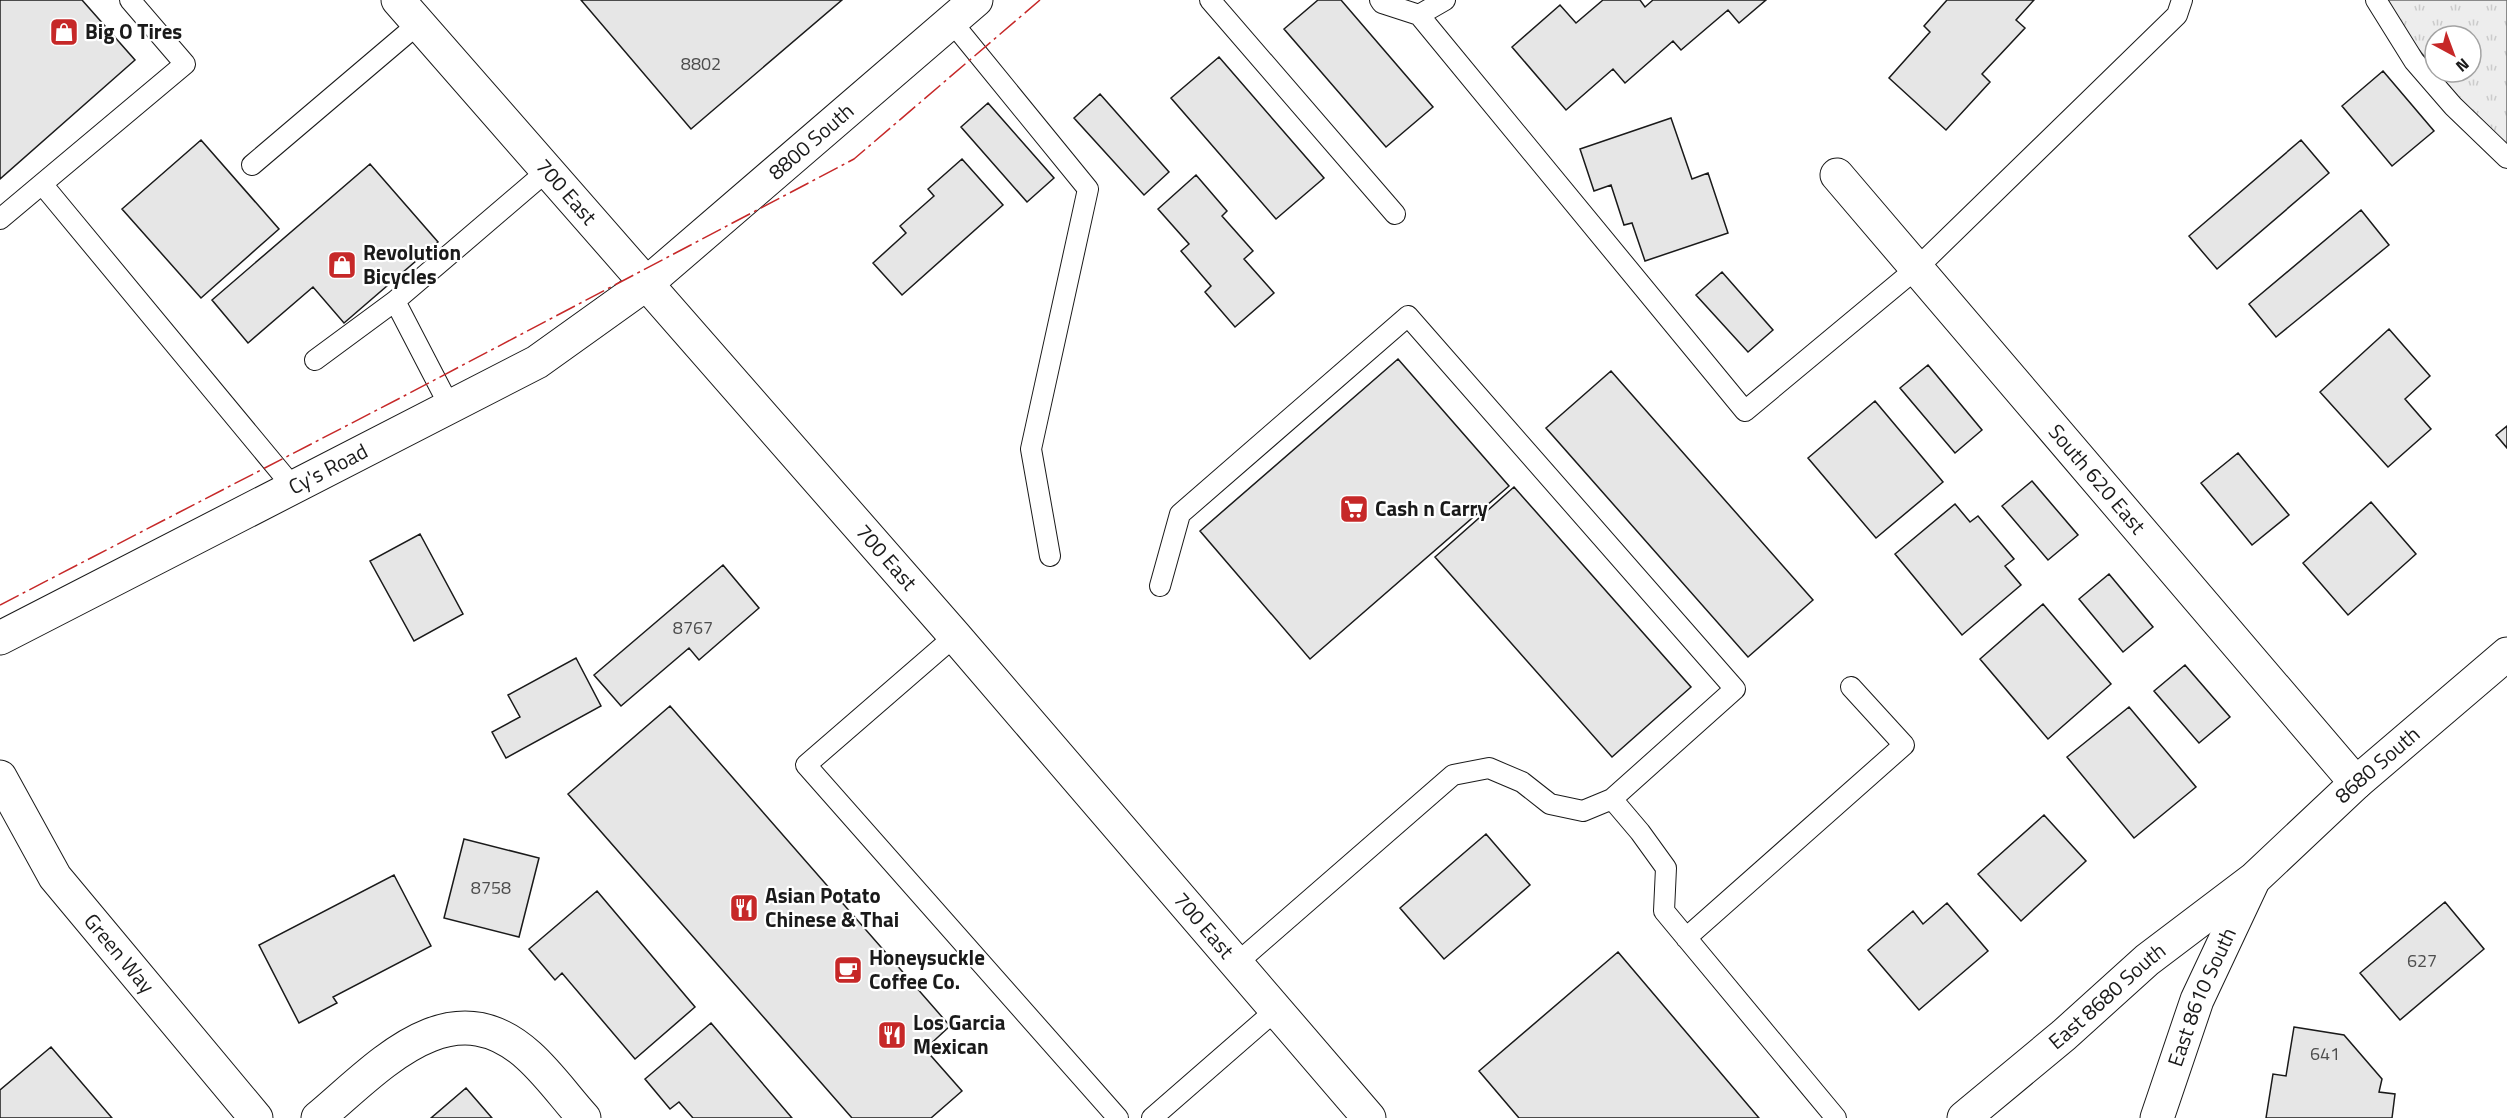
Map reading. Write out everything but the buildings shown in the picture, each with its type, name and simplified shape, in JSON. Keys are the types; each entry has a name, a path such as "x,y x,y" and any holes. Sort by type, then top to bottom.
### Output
{"street":[{"name":"8800 South","path":"646,284 976,0"},
{"name":"700 East","path":"408,12 955,636 1369,1118"},
{"name":"South 620 East","path":"1837,175 2356,783"},
{"name":"Cy's Road","path":"0,638 537,362 646,284"},
{"name":"8680 South","path":"2254,879 2356,783 2507,654"},
{"name":"Green Way","path":"0,777 55,877 256,1118"},
{"name":"East 8680 South","path":"1965,1118 2147,960 2254,879"},
{"name":"East 8610 South","path":"2157,1118 2197,1000 2254,879"},
{"path":"318,1118 395,1053 414,1040 437,1031 461,1028 487,1031 509,1041 522,1051 584,1118"}],"lane":[{"path":"0,219 185,64 130,0"},
{"path":"1210,0 1395,214"},
{"path":"1380,0 1382,3 1419,15 1746,411 1917,268 2177,15 2182,0"},
{"path":"1419,15 1445,0"},
{"path":"2376,0 2414,61 2453,106 2507,158"},
{"path":"252,165 408,12"},
{"path":"951,21 1088,189 1031,449 1050,556"},
{"path":"315,360 395,301 547,171"},
{"path":"42,184 293,487"},
{"path":"395,301 450,406"},
{"path":"1160,586 1180,514 1408,316 1735,689 1612,799 1583,811 1550,804 1522,782 1489,768 1453,775 1237,963"},
{"path":"955,636 806,765 1119,1118"},
{"path":"1686,938 1904,745 1851,687"},
{"path":"1612,799 1666,868 1664,910 1836,1118"},
{"path":"1152,1118 1276,1010"}],"green space":[{"path":"2377,0 2507,0 2507,155 2447,84 2483,84 2483,24 2423,24 2423,55"}],"power":[{"path":"0,605 854,159 1040,0"}],"place":[{"name":"Big O Tires","path":"64,32"},
{"name":"Revolution Bicycles","path":"342,265"},
{"name":"Cash n Carry","path":"1354,509"},
{"name":"Asian Potato Chinese & Thai","path":"744,908"},
{"name":"Honeysuckle Coffee Co.","path":"848,970"},
{"name":"Los Garcia Mexican","path":"892,1035"}]}
